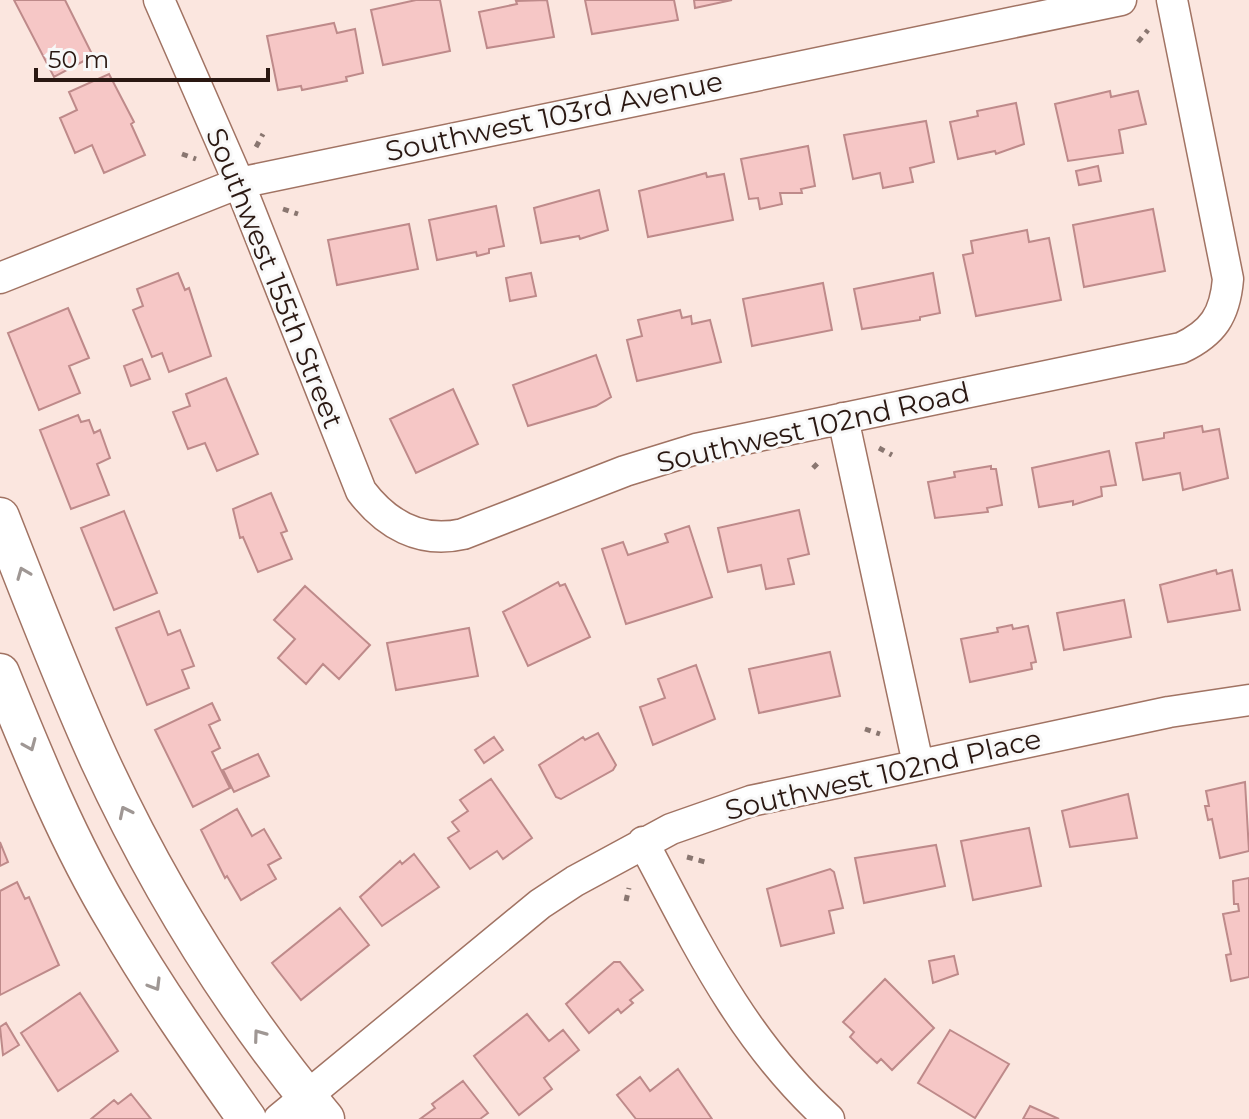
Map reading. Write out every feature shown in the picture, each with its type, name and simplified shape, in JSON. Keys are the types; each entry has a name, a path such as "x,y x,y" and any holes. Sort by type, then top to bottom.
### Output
{"street":[{"name":"Southwest 155th Street","path":"159,0 239,183 361,491 389,521 416,534"},
{"name":"Southwest 103rd Avenue","path":"0,278 239,183 1121,0"},
{"name":"Southwest 102nd Road","path":"416,534 439,537 463,534 625,471 681,454 1181,348 1214,328 1223,312 1228,279 1172,0"},
{"path":"843,418 918,764"},
{"path":"0,517 88,733 155,872 303,1111"},
{"path":"0,673 56,806 114,919 168,1007 247,1119"},
{"name":"Southwest 102nd Place","path":"303,1111 540,904 643,842 695,819 751,801 918,764 1169,712 1249,700"},
{"path":"643,842 728,1001 781,1071 829,1119"}],"path":[{"path":"1138,42 1149,29"},
{"path":"253,151 263,134"},
{"path":"182,154 198,160"},
{"path":"283,209 298,214"},
{"path":"878,447 892,455"},
{"path":"865,729 880,734"},
{"path":"687,857 705,862"},
{"path":"626,901 629,888"}],"building":[{"path":"14,0 65,0 93,56 54,77"},
{"path":"416,0 440,0 450,51 383,65 371,10"},
{"path":"547,0 554,37 487,48 479,12 517,4 516,1"},
{"path":"585,0 674,0 678,20 592,34"},
{"path":"694,0 732,0 695,8"},
{"path":"334,23 337,33 355,29 363,73 346,77 347,81 302,90 301,86 278,90 267,36"},
{"path":"109,74 134,122 131,124 145,155 104,173 92,145 75,153 60,118 77,110 69,92"},
{"path":"1110,91 1111,97 1138,91 1146,124 1119,130 1123,153 1068,161 1055,104"},
{"path":"1016,103 1024,144 996,154 995,151 958,159 950,122 978,116 977,111"},
{"path":"926,121 934,162 910,168 913,182 883,188 880,173 853,179 844,135"},
{"path":"808,146 815,186 801,189 802,193 780,193 782,204 760,209 758,198 749,199 741,159"},
{"path":"1098,166 1101,181 1079,185 1076,171"},
{"path":"706,173 707,177 724,174 733,220 648,237 639,191"},
{"path":"599,190 608,230 580,239 579,236 541,243 534,208"},
{"path":"496,206 504,246 477,256 476,252 437,260 429,220"},
{"path":"1153,209 1165,271 1084,287 1073,225"},
{"path":"409,224 418,269 337,285 328,240"},
{"path":"1027,230 1029,242 1049,238 1061,300 976,316 963,255 973,253 971,241"},
{"path":"178,273 185,290 189,288 211,356 169,372 162,353 152,357 133,310 143,306 137,289"},
{"path":"531,273 536,296 510,301 506,278"},
{"path":"933,273 940,313 920,317 920,320 862,329 854,289"},
{"path":"823,283 832,330 752,346 743,299"},
{"path":"68,308 89,358 69,366 80,393 39,410 8,333"},
{"path":"680,310 682,318 691,316 692,324 710,320 721,362 637,381 627,340 642,336 638,320"},
{"path":"596,355 611,397 596,406 528,426 513,385"},
{"path":"142,359 150,379 131,386 124,366"},
{"path":"226,378 258,454 217,471 205,443 188,449 173,412 190,406 186,394"},
{"path":"453,389 478,444 416,473 390,419"},
{"path":"78,415 81,422 89,420 94,433 100,430 110,458 97,464 109,495 71,509 40,430"},
{"path":"1202,426 1203,432 1219,429 1228,478 1183,490 1180,473 1143,480 1136,443 1164,438 1164,433"},
{"path":"1109,451 1116,485 1101,487 1102,496 1073,505 1073,501 1039,507 1032,468"},
{"path":"991,466 991,469 996,469 1002,505 987,508 988,512 935,518 928,482 955,477 954,472"},
{"path":"271,493 287,531 281,533 292,559 258,572 243,537 240,538 233,509"},
{"path":"799,510 809,554 788,559 794,584 766,589 761,565 728,572 718,528"},
{"path":"124,511 157,593 114,610 81,528"},
{"path":"689,526 712,597 626,624 602,549 623,542 628,555 668,542 665,534"},
{"path":"1216,570 1217,574 1232,570 1240,610 1168,622 1160,585"},
{"path":"558,582 560,586 565,584 590,637 528,666 503,612"},
{"path":"305,586 370,645 339,679 323,664 306,684 278,658 295,639 274,620"},
{"path":"1124,600 1131,637 1064,650 1057,613"},
{"path":"159,611 168,635 180,630 194,666 182,670 189,688 147,705 116,628"},
{"path":"1012,625 1013,629 1028,626 1036,662 1031,663 1032,669 970,682 961,639 998,632 997,628"},
{"path":"469,628 478,676 396,690 387,643"},
{"path":"830,652 840,696 759,713 749,669"},
{"path":"696,665 715,719 653,745 640,707 665,698 658,679"},
{"path":"212,703 220,720 209,725 220,748 212,752 230,788 193,807 155,730"},
{"path":"598,733 616,765 613,770 561,799 556,797 539,765 583,737 585,740"},
{"path":"494,737 503,750 484,763 475,750"},
{"path":"258,754 269,776 234,792 223,770"},
{"path":"491,779 532,838 503,859 497,851 470,869 448,838 459,831 452,822 468,811 460,800"},
{"path":"1245,782 1249,851 1220,858 1212,819 1208,820 1205,806 1209,806 1206,791"},
{"path":"1128,794 1137,838 1070,847 1062,811"},
{"path":"237,809 252,836 264,829 281,858 268,865 276,879 241,900 227,876 225,878 201,830"},
{"path":"1029,828 1041,886 973,900 961,841"},
{"path":"0,842 8,862 0,866"},
{"path":"936,845 945,886 864,903 855,858"},
{"path":"414,854 439,887 382,926 360,897 400,861 402,864"},
{"path":"830,869 834,872 843,908 829,911 834,933 781,946 767,889"},
{"path":"1249,878 1249,977 1231,981 1226,955 1231,954 1223,914 1239,911 1238,904 1234,904 1233,881"},
{"path":"17,882 25,899 29,897 59,965 0,995 0,891"},
{"path":"340,908 369,945 301,1000 272,963"},
{"path":"954,956 958,974 933,983 929,961"},
{"path":"614,962 620,962 643,990 630,1000 633,1003 621,1013 618,1009 589,1033 566,1004"},
{"path":"885,979 934,1028 892,1070 881,1059 877,1063 863,1050 850,1037 854,1032 843,1022"},
{"path":"80,993 118,1051 58,1091 21,1033"},
{"path":"527,1014 549,1041 563,1030 579,1050 544,1078 552,1089 519,1115 474,1056"},
{"path":"6,1023 19,1045 3,1055 0,1027"},
{"path":"950,1030 1009,1064 975,1118 918,1083"},
{"path":"678,1069 712,1119 636,1119 617,1095 640,1077 650,1091"},
{"path":"463,1081 488,1113 480,1119 420,1119 435,1108 432,1104"},
{"path":"131,1094 151,1119 91,1119 114,1100 118,1104"},
{"path":"1030,1106 1059,1119 1023,1119"}]}
